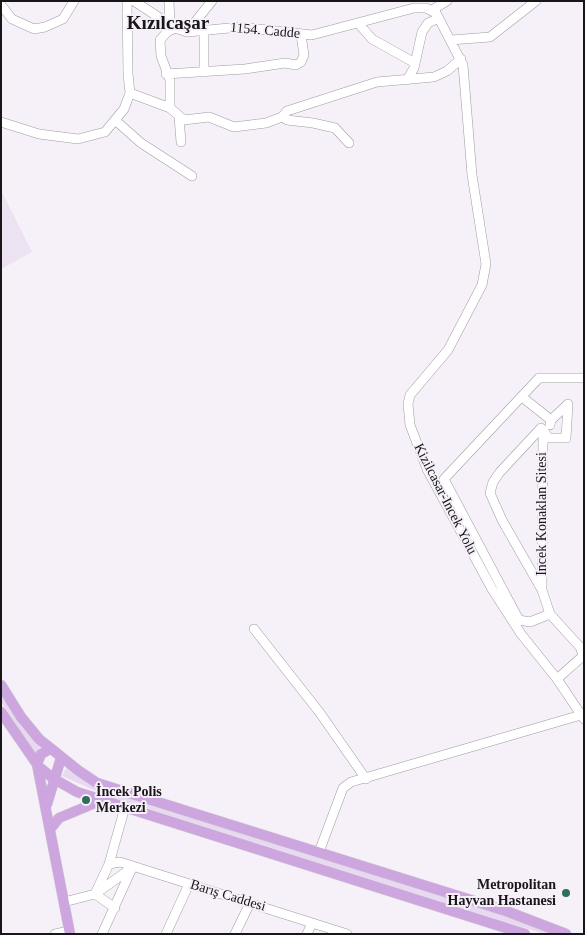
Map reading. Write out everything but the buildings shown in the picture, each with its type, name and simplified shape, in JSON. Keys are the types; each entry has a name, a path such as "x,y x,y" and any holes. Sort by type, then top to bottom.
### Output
{"main road":[{"path":"1,685 28,727 50,749 84,775 104,786 506,910 566,934"},
{"path":"1,712 36,764 54,779 77,792 523,933"},
{"path":"50,749 41,754 36,764 46,805 69,932"},
{"path":"46,805 61,758"},
{"path":"50,828 59,818 102,800"}],"street":[{"path":"2,8 19,24 34,29 63,19 74,1"},
{"path":"1,122 39,134 78,139 99,136 105,132 127,105 130,94 127,1"},
{"name":"1154. Cadde","path":"134,1 172,27 187,32 240,27 300,35 336,30 414,8 432,10"},
{"path":"169,1 172,27 160,40 161,56 166,74 170,80 170,108"},
{"path":"187,32 212,1"},
{"path":"432,10 447,1"},
{"path":"451,40 490,37 536,1"},
{"name":"Kizilcasar-Incek Yolu","path":"432,10 439,18 461,59 466,86 472,175 486,264 482,285 448,350 410,395 408,404 410,425 427,469 464,541 521,634 557,678 582,717"},
{"path":"407,80 415,63 422,32 428,23 439,18"},
{"path":"358,23 372,39 415,63"},
{"path":"204,29 204,72"},
{"path":"166,74 245,69 285,63 296,65 301,62 304,56 300,35"},
{"path":"130,94 170,108 179,117 188,120 209,117 234,127 250,126 282,117 287,111 377,82 434,77 447,71 461,59"},
{"path":"179,117 180,142"},
{"path":"282,117 287,120 335,128 350,142"},
{"path":"115,120 141,143 192,176"},
{"path":"550,614 530,622 519,620 444,479 539,378 584,378"},
{"path":"522,397 550,420"},
{"path":"568,404 566,438 544,434 550,424 550,420 568,404"},
{"path":"544,434 542,428 506,466 490,489 502,520 542,590 550,614 580,647 583,655 557,678"},
{"name":"Incek Konaklan Sitesi","path":"542,590 544,434"},
{"path":"254,629 320,713 366,779"},
{"path":"319,852 343,788 351,782 582,717"},
{"path":"95,894 109,864 125,807"},
{"name":"Barış Caddesi","path":"109,864 120,862 347,934"},
{"path":"64,902 95,894 133,866"},
{"path":"102,934 133,866"},
{"path":"166,934 189,884"},
{"path":"95,894 115,908"},
{"path":"235,934 250,903"},
{"path":"307,934 312,923"},
{"path":"55,934 69,932"}],"shaded area":[{"path":"1,190 32,252 1,269"},
{"path":"1,695 21,726 40,747 35,753 1,702"},
{"path":"66,768 96,787 506,916 555,934 544,934 105,795 62,776"}],"place":[{"name":"İncek Polis Merkezi","path":"86,800"},
{"name":"Metropolitan Hayvan Hastanesi","path":"566,893"}],"district":[{"name":"Kızılcaşar","path":"168,24"}]}
